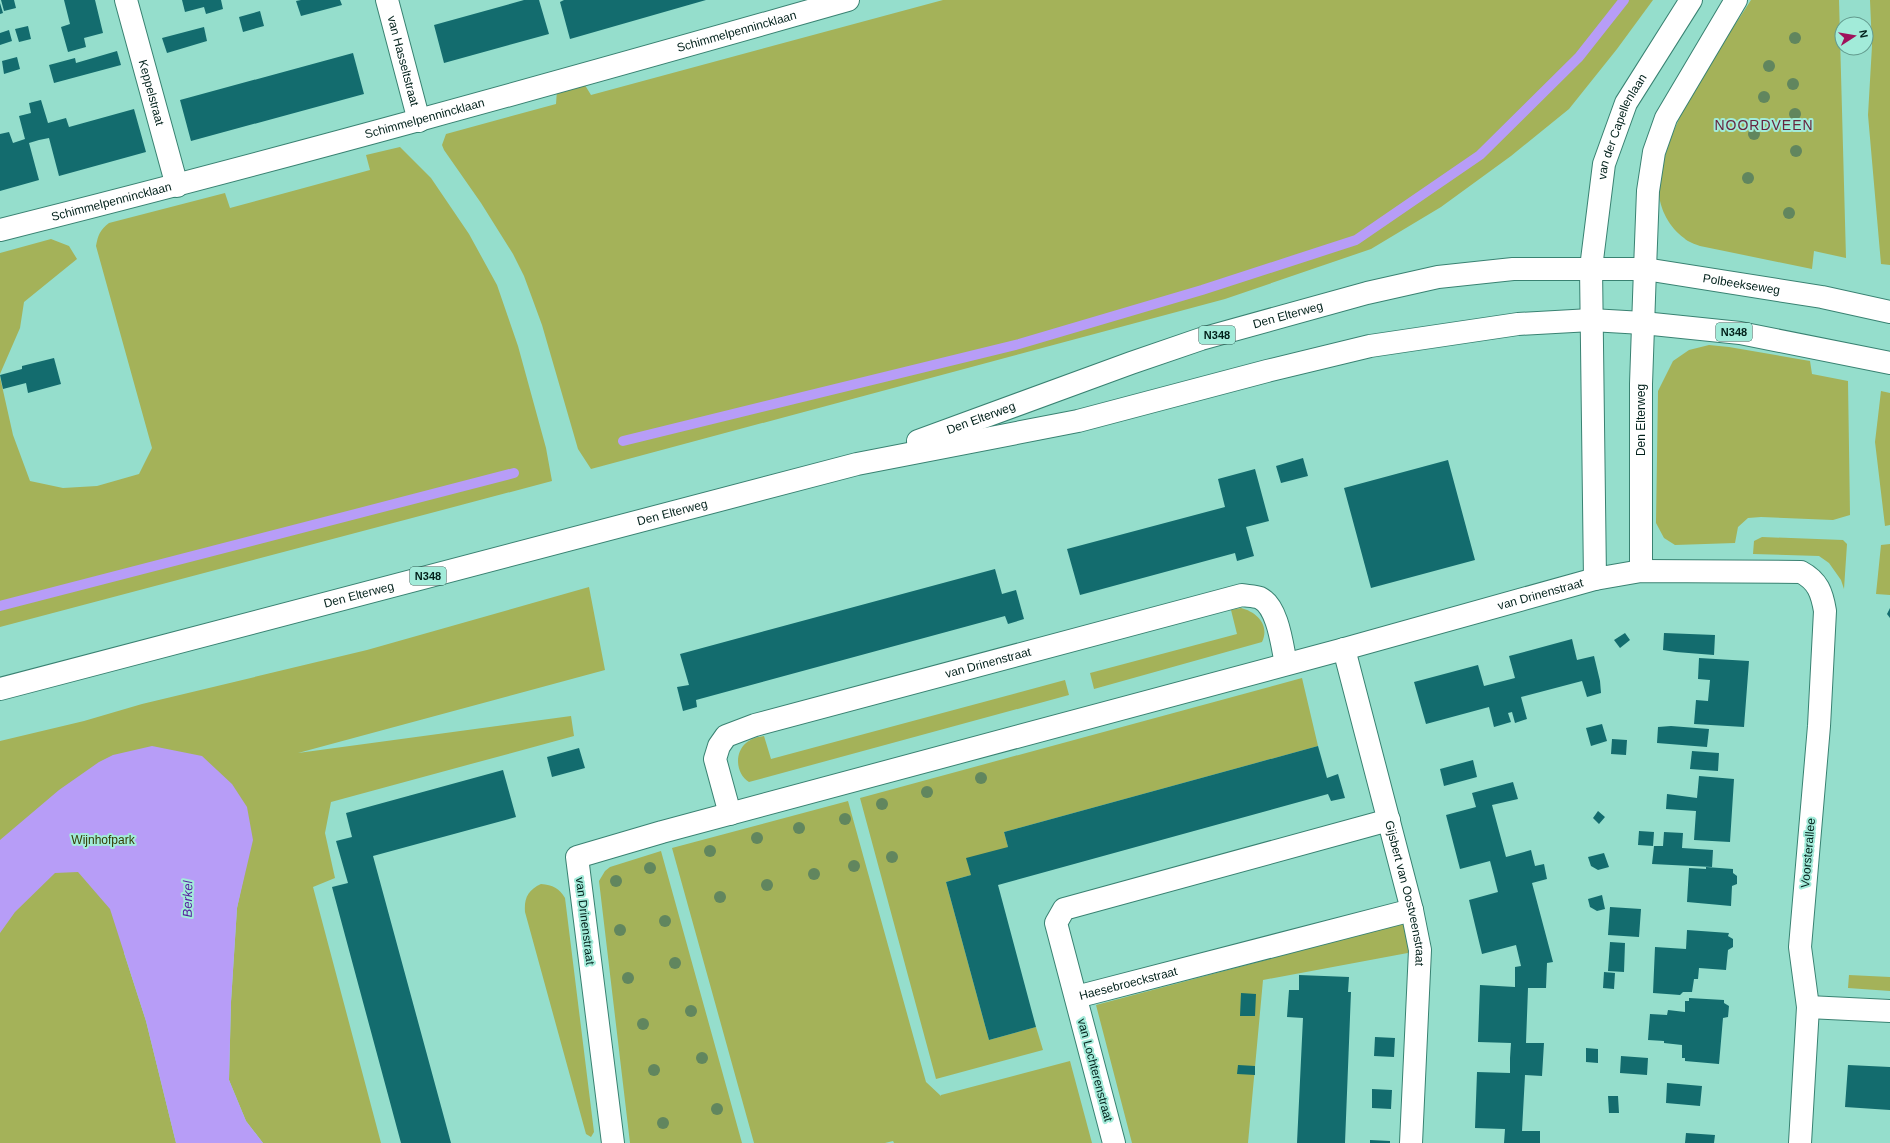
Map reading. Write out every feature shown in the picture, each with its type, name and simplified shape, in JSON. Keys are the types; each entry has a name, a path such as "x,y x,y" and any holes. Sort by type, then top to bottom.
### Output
{"street":[{"name":"Keppelstraat","path":"126,0 177,186"},
{"name":"van Hasseltstraat","path":"387,0 419,121"},
{"name":"Schimmelpennincklaan","path":"0,230 177,186 419,121 848,0"},
{"name":"van der Capellenlaan","path":"1591,268 1604,164 1626,103 1691,0"},
{"path":"1645,269 1648,191 1654,152 1666,118 1736,0"},
{"name":"Polbeekseweg","path":"1591,268 1645,269 1822,297 1890,312"},
{"path":"1591,268 1595,579"},
{"name":"Den Elterweg","path":"857,464 1131,362 1201,339 1366,293 1438,277 1513,269 1591,268"},
{"name":"Den Elterweg","path":"1641,571 1643,323 1645,269"},
{"name":"Den Elterweg","path":"0,689 857,464 1078,421 1267,371 1370,346 1518,324 1592,320"},
{"name":"N348","path":"1592,320 1643,323 1740,333 1887,362"},
{"name":"van Drinenstraat","path":"613,1143 577,857 662,832 1344,649 1595,579 1641,571 1801,572"},
{"name":"Voorsterallee","path":"1800,1143 1808,1007 1800,947 1819,726 1825,611 1823,597 1817,585 1810,577 1801,572"},
{"name":"van Drinenstraat","path":"730,814 715,759 719,746 726,736 755,725 1242,595 1259,598 1269,604 1274,613 1286,664"},
{"name":"Gijsbert van Oostveenstraat","path":"1344,649 1412,910 1420,950 1411,1143"},
{"name":"Haesebroeckstraat","path":"1389,820 1064,909 1056,923 1076,997 1412,910"},
{"name":"van Lochterenstraat","path":"1076,997 1114,1143"},
{"path":"1808,1007 1890,1011"}],"green space":[{"path":"943,0 1653,0 1617,49 1569,109 1511,156 1441,207 1371,249 1225,299 591,469 578,449 542,325 524,276 513,254 481,203 444,150 442,145 446,134 556,104 557,90 583,82 591,95"},
{"path":"1751,0 1839,0 1839,16 1834,16 1834,56 1841,56 1846,258 1814,251 1812,269 1700,246 1692,243 1679,234 1666,218 1661,205 1659,188 1663,164 1678,120 1700,79"},
{"path":"1870,0 1890,0 1890,265 1881,264 1868,115 1871,56 1874,56 1874,16 1871,16"},
{"path":"400,147 431,178 469,234 497,285 518,346 546,448 552,481 0,627 0,377 13,435 30,481 63,488 97,486 139,474 152,448 96,246 101,230 109,223 225,193 230,208 370,170 366,155"},
{"path":"51,239 69,246 77,259 24,302 20,328 0,374 0,253"},
{"path":"1709,345 1810,361 1812,374 1848,381 1850,515 1833,520 1761,517 1748,518 1738,527 1735,543 1675,545 1664,538 1656,523 1658,391 1673,361 1689,350"},
{"path":"1881,391 1890,393 1890,525 1885,526 1875,442"},
{"path":"1762,537 1843,540 1847,544 1844,589 1841,580 1829,563 1819,556 1753,554 1754,541"},
{"path":"1890,544 1890,595 1876,594 1881,545"},
{"name":"Wijnhofpark","path":"589,587 605,670 298,753 571,716 574,736 331,802 325,833 335,878 313,887 381,1143 263,1143 246,1121 229,1080 231,1002 237,908 252,838 124,953 146,1021 176,1143 0,1143 0,741 84,721 142,704 367,650"},
{"path":"1241,608 1257,616 1260,620 1264,630 1262,642 1094,689 1090,673 1237,634 1231,610"},
{"path":"1302,678 1318,746 1004,832 1008,847 971,875 946,882 989,1040 1036,1027 1043,1050 936,1079 860,798"},
{"path":"1065,680 1069,695 749,782 741,774 739,769 738,758 742,747 748,741 757,737 764,736 771,759"},
{"path":"848,801 926,1082 941,1096 1070,1061 1092,1143 894,1143 893,1141 885,1143 754,1143 672,848"},
{"path":"661,851 742,1143 630,1143 599,881 605,871 610,867"},
{"path":"541,884 549,885 555,888 565,898 594,1132 591,1137 586,1134 525,912 525,903 528,895 533,889"},
{"path":"1404,923 1413,952 1263,980 1248,1143 1132,1143 1096,1005"},
{"path":"1849,975 1890,977 1890,991 1848,988"}],"water":[{"name":"Berkel","path":"152,746 202,756 232,784 247,807 253,840 237,908 231,1002 229,1080 246,1121 263,1143 176,1143 146,1021 110,909 78,872 55,873 15,912 0,933 0,840 59,790 99,762 113,755"}],"building":[{"path":"1,0 14,0 16,8 4,11"},
{"path":"64,0 95,0 103,33 84,38 86,47 68,52 61,27 70,24"},
{"path":"182,0 221,0 223,9 206,14 204,7 185,12"},
{"path":"340,0 342,5 301,16 296,1"},
{"path":"524,0 539,0 549,34 444,63 434,25"},
{"path":"564,0 706,0 570,39 560,2"},
{"path":"0,3 3,13 0,14"},
{"path":"260,11 264,26 243,32 239,17"},
{"path":"28,26 31,39 19,42 15,29"},
{"path":"204,27 207,41 167,53 162,38"},
{"path":"9,30 12,41 0,45 0,33"},
{"path":"117,51 121,65 54,83 49,65 75,58 76,63"},
{"path":"353,53 364,94 191,141 180,100"},
{"path":"17,57 20,69 4,74 2,61"},
{"path":"41,100 48,123 66,118 69,127 134,109 146,152 59,176 49,138 39,140 29,143 39,180 0,191 0,134 9,132 13,143 25,139 19,116 31,113 29,103"},
{"path":"54,358 61,384 28,393 26,383 3,389 0,375 22,369 22,366"},
{"path":"1303,458 1308,476 1281,483 1276,466"},
{"path":"1448,460 1475,560 1371,588 1344,488"},
{"path":"1255,469 1269,521 1246,527 1254,556 1237,561 1235,553 1080,595 1067,549 1225,507 1218,479"},
{"path":"995,569 1002,594 1016,590 1024,619 1008,624 1005,616 696,700 697,707 683,711 677,687 689,685 680,654"},
{"path":"1890,608 1890,618 1887,614"},
{"path":"1625,633 1630,640 1620,648 1614,640"},
{"path":"1664,633 1715,635 1714,655 1663,650"},
{"path":"1572,639 1577,660 1594,656 1600,681 1601,693 1587,697 1582,681 1521,697 1527,719 1515,723 1512,712 1508,713 1511,722 1494,727 1489,707 1426,724 1414,682 1478,665 1484,686 1515,678 1509,656"},
{"path":"1699,658 1749,661 1744,727 1694,724 1696,700 1708,701 1710,680 1698,679"},
{"path":"1602,724 1607,741 1591,746 1586,728"},
{"path":"1671,726 1709,729 1707,747 1657,743 1658,727"},
{"path":"1612,739 1627,740 1626,755 1611,754"},
{"path":"1318,746 1327,778 1338,774 1345,798 1331,801 1328,794 998,885 1036,1027 989,1040 946,882 971,875 966,858 1008,847 1004,832"},
{"path":"579,748 585,768 552,777 547,757"},
{"path":"1692,751 1719,753 1718,771 1690,769"},
{"path":"1473,760 1477,777 1444,786 1440,769"},
{"path":"503,770 516,817 373,856 451,1143 401,1143 332,887 348,883 336,841 352,837 346,813"},
{"path":"1699,776 1734,779 1730,842 1694,840 1696,811 1666,809 1667,794 1697,798"},
{"path":"1513,782 1518,799 1492,805 1506,857 1531,850 1535,866 1544,864 1547,879 1532,883 1553,962 1547,963 1546,988 1528,988 1526,1043 1544,1043 1542,1076 1525,1075 1522,1131 1540,1131 1540,1143 1504,1143 1505,1129 1475,1128 1477,1072 1510,1073 1511,1043 1478,1042 1480,985 1515,987 1515,967 1521,966 1516,945 1482,954 1469,900 1498,892 1494,876 1490,861 1460,869 1446,815 1476,807 1472,793"},
{"path":"1598,811 1605,817 1599,824 1593,818"},
{"path":"1639,831 1654,832 1653,846 1638,845"},
{"path":"1664,832 1683,833 1682,848 1713,850 1712,867 1652,864 1654,846 1663,846"},
{"path":"1604,853 1609,867 1598,870 1591,866 1588,857"},
{"path":"1706,867 1733,869 1733,873 1737,876 1737,884 1732,886 1731,906 1687,902 1689,868 1706,869"},
{"path":"1602,895 1605,909 1597,911 1590,907 1588,899"},
{"path":"1610,907 1641,909 1639,937 1608,935"},
{"path":"1687,930 1729,933 1728,936 1733,939 1733,947 1728,950 1726,970 1699,968 1698,979 1694,979 1692,992 1683,992 1680,995 1653,993 1655,947 1686,949"},
{"path":"1610,942 1625,943 1624,972 1608,971"},
{"path":"1604,972 1615,973 1614,989 1603,988"},
{"path":"1299,975 1349,977 1348,992 1351,992 1345,1143 1297,1143 1303,1018 1287,1017 1289,990 1299,990"},
{"path":"1241,993 1256,994 1255,1016 1240,1016"},
{"path":"1689,998 1724,1000 1724,1003 1729,1006 1728,1017 1723,1018 1719,1064 1685,1061 1685,1058 1682,1058 1682,1045 1664,1043 1664,1041 1648,1040 1650,1014 1667,1015 1668,1010 1685,1012 1685,1001 1689,1001"},
{"path":"1375,1037 1395,1038 1394,1057 1374,1056"},
{"path":"1586,1048 1598,1049 1598,1063 1586,1062"},
{"path":"1621,1056 1648,1058 1647,1075 1620,1073"},
{"path":"1238,1065 1255,1066 1255,1075 1237,1074"},
{"path":"1848,1065 1890,1067 1890,1110 1845,1107"},
{"path":"1667,1083 1702,1086 1700,1106 1666,1103"},
{"path":"1372,1089 1392,1090 1391,1109 1372,1108"},
{"path":"1608,1096 1618,1096 1619,1113 1609,1113"},
{"path":"1686,1133 1715,1135 1714,1143 1685,1143"},
{"path":"1370,1140 1390,1141 1390,1143 1370,1143"}],"waterway":[{"path":"623,441 1019,344 1202,290 1356,240 1480,155 1579,57 1624,0"},
{"path":"0,606 514,473"}],"district":[{"name":"NOORDVEEN","path":"1764,125"}]}
